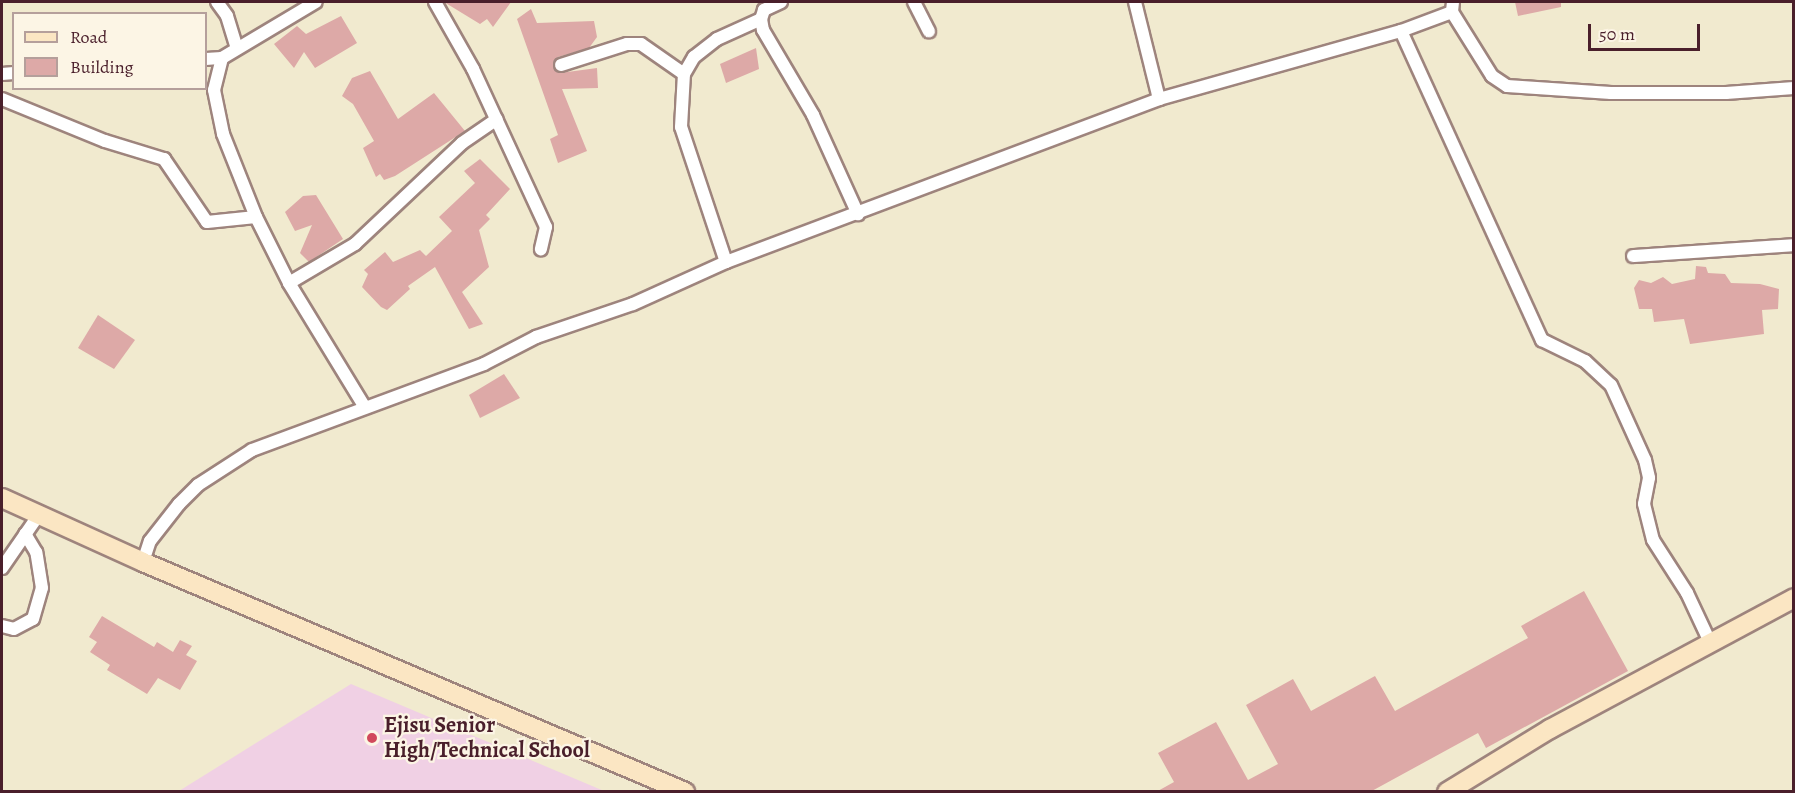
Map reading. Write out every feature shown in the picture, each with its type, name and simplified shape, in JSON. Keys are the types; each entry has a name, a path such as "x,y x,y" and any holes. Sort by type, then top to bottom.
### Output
{"main road":[{"path":"2,498 142,562 685,792"},
{"path":"1447,792 1550,729 1794,598"}],"street":[{"path":"217,2 227,16 237,49"},
{"path":"207,59 222,58 316,2"},
{"path":"435,2 497,119 546,227 541,249"},
{"path":"726,262 681,127 684,74 694,57 717,39 761,19 765,10 781,2"},
{"path":"914,2 929,31"},
{"path":"1135,2 1159,99"},
{"path":"142,562 162,524 198,485 252,450 364,406 484,364 536,338 633,304 726,262 1159,99 1401,31 1453,7 1492,76 1507,86 1611,93 1726,93 1794,88"},
{"path":"761,19 813,115 858,214"},
{"path":"1401,31 1542,340 1585,361 1611,385 1646,460 1649,478 1644,504 1653,540 1687,592 1710,642"},
{"path":"561,65 627,44 640,44 684,74"},
{"path":"222,58 214,90 223,134 256,217 289,283 364,406"},
{"path":"2,99 105,141 164,159 207,222 256,217"},
{"path":"289,283 355,244 462,143 497,119"},
{"path":"1633,256 1794,245"},
{"path":"2,568 38,516"},
{"path":"2,626 14,629 33,619 42,588 36,552 25,534"}],"shaded area":[{"name":"Ejisu Senior High/Technical School","path":"351,684 604,791 179,791"}],"building":[{"path":"444,2 511,2 493,27 487,19 480,24"},
{"path":"1515,2 1561,2 1561,7 1518,16"},
{"path":"531,9 537,23 594,21 597,37 589,48 558,57 553,63 560,73 597,68 598,88 562,89 587,151 558,163 550,139 558,135 517,19"},
{"path":"341,16 357,43 315,68 304,52 294,68 274,44 297,26 306,34"},
{"path":"756,48 759,69 726,83 720,64"},
{"path":"370,71 398,119 434,93 465,131 395,176 384,180 380,174 376,177 363,148 374,141 353,104 342,96 352,78"},
{"path":"480,159 510,189 486,215 490,219 479,230 489,267 462,292 483,324 469,329 435,267 408,286 410,289 387,310 381,307 362,287 368,274 364,270 385,252 393,262 420,250 426,256 452,231 439,217 475,183 464,171"},
{"path":"316,195 343,239 309,262 300,253 312,225 295,231 285,212 303,196"},
{"path":"1696,266 1706,267 1708,273 1725,274 1731,283 1760,284 1779,289 1778,309 1762,310 1764,334 1690,344 1684,319 1654,322 1652,309 1639,309 1634,288 1639,280 1651,283 1663,277 1672,284 1695,279"},
{"path":"98,315 135,340 114,369 78,348"},
{"path":"504,374 520,398 480,418 469,395"},
{"path":"1584,591 1628,671 1486,748 1478,733 1370,792 1156,792 1174,782 1158,753 1216,722 1248,780 1278,764 1246,705 1293,679 1311,711 1375,676 1395,711 1528,638 1521,626"},
{"path":"102,616 154,647 157,642 173,652 180,640 192,646 186,655 197,661 180,690 158,678 147,694 107,670 110,665 90,652 97,642 89,637"}],"place":[{"name":"Ejisu Senior High/Technical School","path":"372,738"}]}
